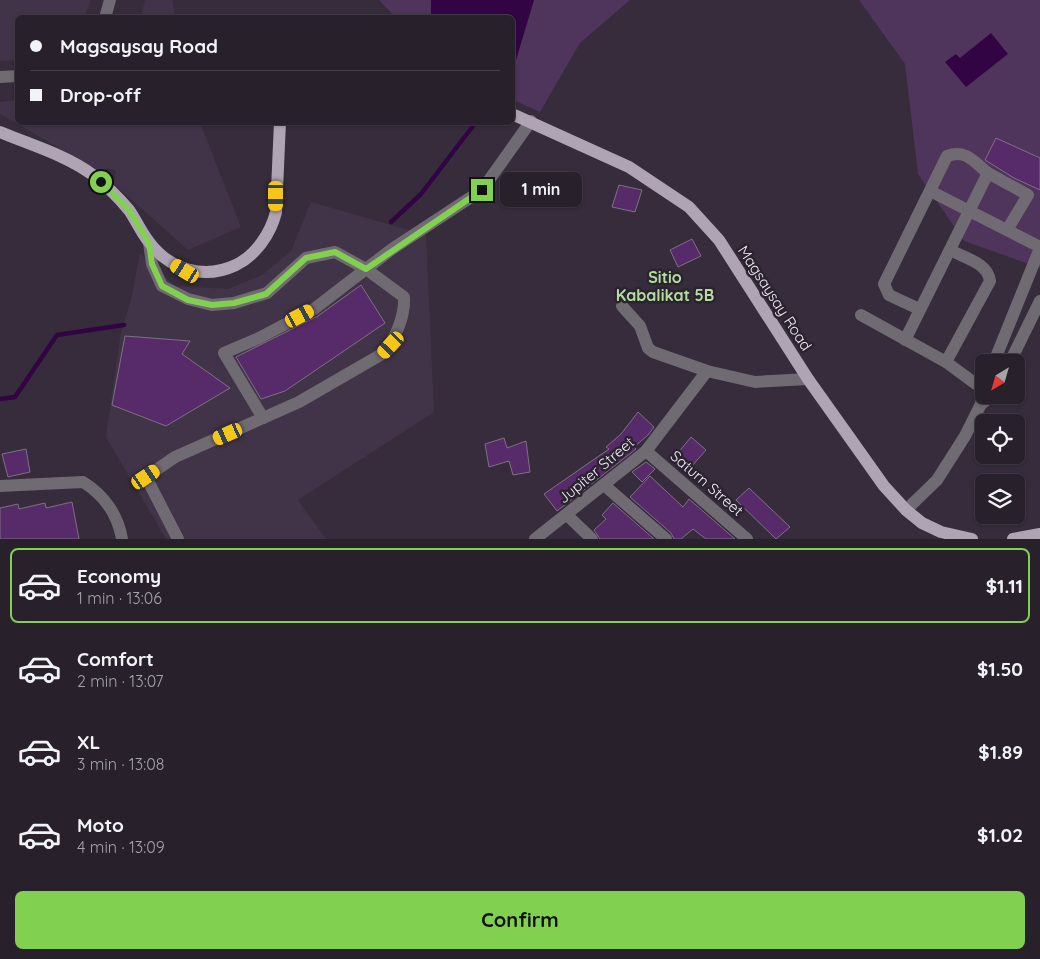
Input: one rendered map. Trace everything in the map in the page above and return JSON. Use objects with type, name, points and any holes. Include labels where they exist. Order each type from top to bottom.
[{"type":"main road","name":"Magsaysay Road","points":[[515,115],[629,167],[689,207],[719,240],[808,379],[884,486],[906,510],[922,523],[935,529],[972,539]]},
{"type":"main road","points":[[0,132],[65,159],[92,174],[111,190],[129,210],[149,243],[165,258],[185,271],[201,273],[219,271],[242,262],[263,241],[275,219],[280,125]]},
{"type":"main road","points":[[1013,539],[1040,534]]},
{"type":"street","points":[[106,15],[110,0]]},
{"type":"street","points":[[0,77],[15,76]]},
{"type":"street","points":[[264,418],[224,354],[314,309],[366,269],[482,190],[531,121]]},
{"type":"street","points":[[919,309],[889,295],[884,284],[932,192],[948,156],[956,153],[966,154],[988,173],[1040,200]]},
{"type":"street","points":[[905,340],[988,173]]},
{"type":"street","points":[[932,192],[971,210],[1040,248],[997,354]]},
{"type":"street","points":[[1007,230],[1028,195]]},
{"type":"street","points":[[149,243],[152,264],[162,286],[188,300],[212,305],[234,303],[266,294],[306,258],[335,252],[366,269],[404,297],[404,307],[391,345],[382,354],[316,393],[175,458],[146,477],[178,539]]},
{"type":"street","points":[[946,362],[990,281],[989,273],[983,267],[950,250]]},
{"type":"street","points":[[1014,354],[1040,301]]},
{"type":"street","points":[[622,306],[640,326],[650,351],[707,371],[755,382],[808,379]]},
{"type":"street","points":[[861,314],[946,362],[975,382]]},
{"type":"street","name":"Jupiter Street","points":[[535,539],[646,451],[707,371]]},
{"type":"street","points":[[906,510],[937,480],[965,436],[981,404]]},
{"type":"street","name":"Saturn Street","points":[[646,451],[747,539]]},
{"type":"street","points":[[0,486],[83,482],[94,489],[114,514],[122,539]]},
{"type":"street","points":[[604,485],[666,539]]},
{"type":"street","points":[[567,515],[592,539]]},
{"type":"shaded area","points":[[0,0],[91,0],[85,15],[15,15],[15,60],[0,61]]},
{"type":"shaded area","points":[[145,0],[172,0],[175,15],[141,15]]},
{"type":"shaded area","points":[[379,0],[630,0],[580,43],[540,112],[515,101],[515,15],[393,15]]},
{"type":"shaded area","points":[[431,0],[534,0],[515,63],[515,15],[431,14]]},
{"type":"shaded area","points":[[859,0],[1040,0],[1040,268],[964,241],[918,174],[905,64]]},
{"type":"shaded area","points":[[991,33],[1008,54],[966,87],[945,62],[956,54],[960,58]]},
{"type":"shaded area","points":[[15,100],[15,123],[0,114],[0,102]]},
{"type":"shaded area","points":[[19,125],[201,125],[241,227],[188,250],[114,184],[116,171],[107,168],[103,173]]},
{"type":"shaded area","points":[[311,202],[426,235],[434,412],[298,500],[326,539],[166,539],[106,437],[121,332],[131,300],[140,253],[175,286],[228,289],[262,275],[291,251]]},
{"type":"building","points":[[996,138],[1040,158],[1040,190],[1014,178],[985,160]]},
{"type":"building","points":[[619,185],[642,190],[635,212],[612,207]]},
{"type":"building","points":[[692,239],[701,256],[678,267],[670,250]]},
{"type":"building","points":[[361,285],[385,323],[285,391],[261,399],[236,357],[318,316]]},
{"type":"building","points":[[125,336],[190,341],[182,354],[230,388],[166,426],[112,405]]},
{"type":"building","points":[[638,412],[654,427],[648,435],[634,447],[636,449],[557,511],[544,494],[609,449],[606,447],[621,434]]},
{"type":"building","points":[[691,437],[706,450],[691,467],[677,454]]},
{"type":"building","points":[[504,438],[507,448],[526,441],[530,472],[513,475],[509,461],[489,467],[485,444]]},
{"type":"building","points":[[26,449],[30,472],[8,477],[2,454]]},
{"type":"building","points":[[646,462],[655,469],[642,482],[632,472]]},
{"type":"building","points":[[650,476],[683,507],[689,499],[735,539],[706,539],[693,529],[681,539],[674,539],[671,533],[630,497]]},
{"type":"building","points":[[749,488],[790,527],[776,539],[736,500]]},
{"type":"building","points":[[72,502],[79,539],[0,539],[0,508],[18,504],[19,509],[45,503],[46,508]]},
{"type":"building","points":[[613,503],[654,539],[600,539],[594,530],[606,519],[602,515]]},
{"type":"waterway","points":[[391,222],[421,194],[474,125]]},
{"type":"waterway","points":[[0,399],[15,397],[57,335],[124,325]]},
{"type":"district","name":"Sitio Kabalikat 5B","points":[[665,286]]},
{"type":"route","points":[[101,182],[129,210],[149,243],[152,264],[162,286],[188,300],[212,305],[234,303],[266,294],[306,258],[335,252],[366,269],[392,249],[482,190]]}]
